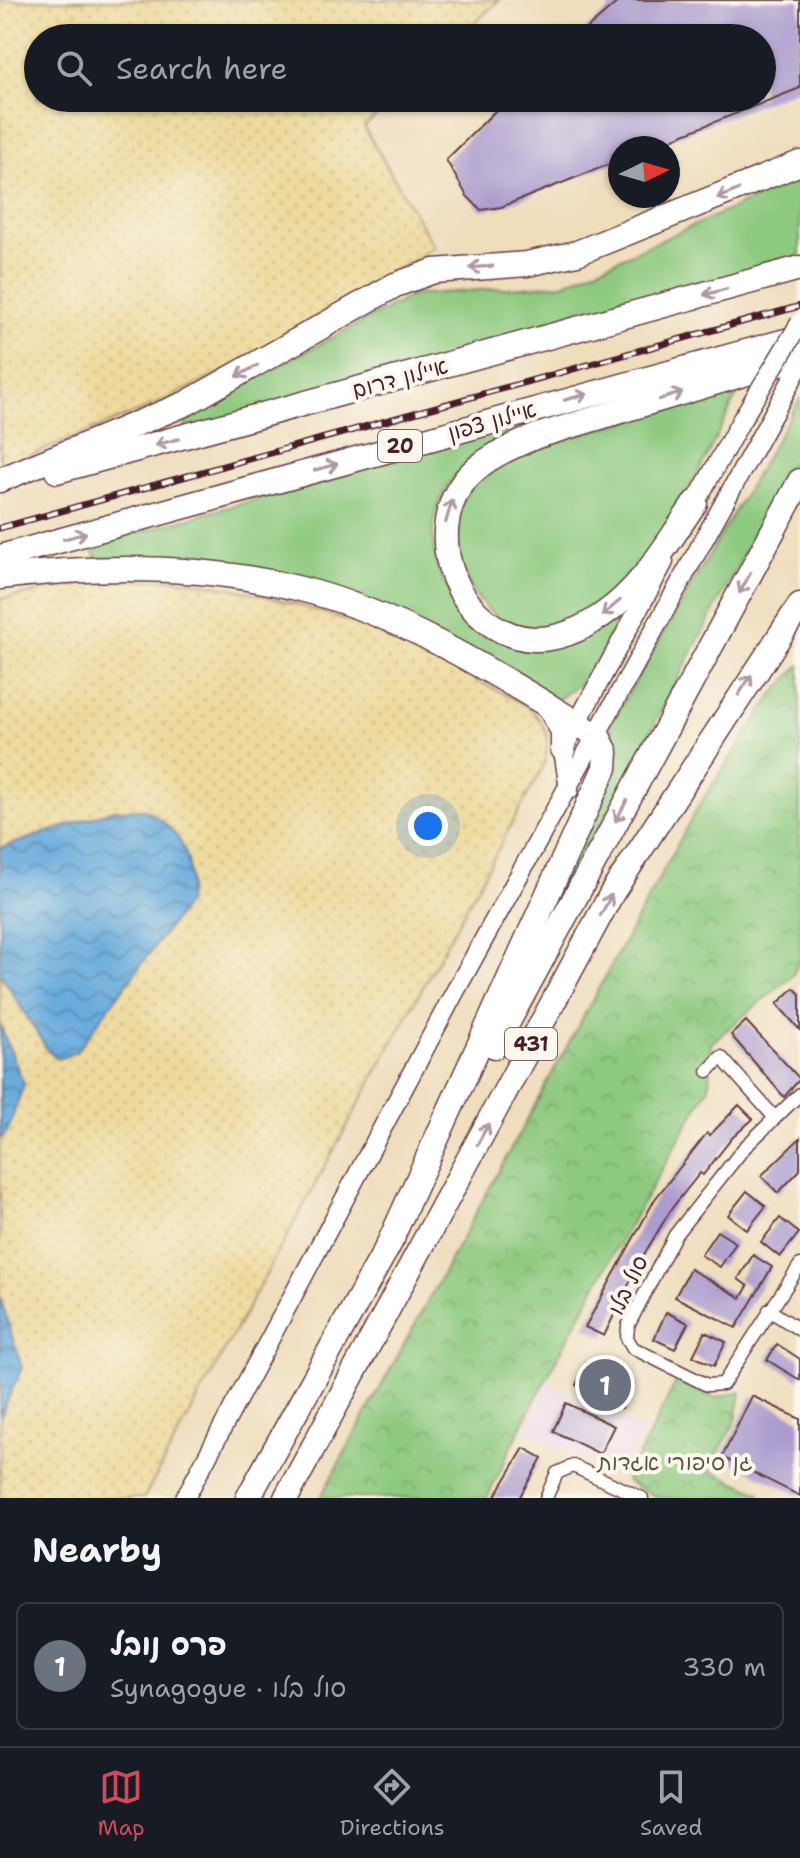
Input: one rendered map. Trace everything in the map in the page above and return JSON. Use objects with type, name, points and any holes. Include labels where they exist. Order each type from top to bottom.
[{"type":"highway","points":[[0,483],[187,403],[395,285],[434,271],[527,264],[577,253],[800,163]]},
{"type":"highway","name":"איילון דרום","points":[[0,483],[800,268]]},
{"type":"highway","name":"איילון צפון","points":[[0,557],[800,337]]},
{"type":"highway","points":[[695,503],[647,571],[616,605],[582,628],[560,636],[525,637],[505,631],[482,616],[464,596],[446,555],[445,529],[450,503],[473,472],[496,454],[537,436],[800,357]]},
{"type":"highway","name":"431","points":[[248,1498],[386,1250],[800,481]]},
{"type":"highway","points":[[0,577],[63,570],[189,569],[298,588],[424,637],[587,730],[606,752],[605,768],[386,1250]]},
{"type":"highway","name":"431","points":[[286,1498],[612,893],[800,605]]},
{"type":"highway","points":[[549,706],[563,731],[563,749]]},
{"type":"highway","points":[[298,1498],[456,1183]]},
{"type":"street","points":[[185,1498],[457,988],[569,790],[587,730],[695,503],[800,323]]},
{"type":"street","points":[[569,790],[563,749],[587,730],[800,365]]},
{"type":"street","points":[[708,1071],[721,1057],[775,1118]]},
{"type":"street","name":"סול בלו","points":[[800,1094],[744,1148],[675,1235],[628,1326],[627,1338],[633,1348],[715,1386],[728,1378],[800,1265]]},
{"type":"street","points":[[769,1310],[800,1330]]},
{"type":"street","points":[[546,1498],[557,1473],[573,1466],[642,1498]]},
{"type":"shaded area","points":[[547,1383],[642,1429],[619,1476],[525,1430]]},
{"type":"green space","points":[[800,178],[800,259],[187,430],[183,416],[413,295],[563,284]]},
{"type":"green space","points":[[741,387],[671,522],[637,570],[603,602],[577,619],[547,629],[520,628],[497,617],[478,599],[465,576],[458,550],[457,523],[464,498],[479,477],[491,467],[534,447]]},
{"type":"green space","points":[[800,399],[800,447],[525,969],[616,746],[610,725]]},
{"type":"green space","points":[[507,428],[505,436],[475,456],[453,478],[439,503],[433,529],[435,556],[445,583],[462,609],[487,634],[612,620],[622,627],[597,669],[556,701],[309,580],[230,565],[97,558],[91,546]]},
{"type":"green space","points":[[800,665],[800,959],[793,975],[711,1043],[709,1087],[611,1258],[528,1413],[487,1498],[320,1498],[698,807],[772,696]]},
{"type":"green space","name":"גן סיפורי אגדות","points":[[676,1382],[714,1398],[741,1392],[736,1420],[709,1470],[760,1493],[757,1498],[659,1498],[626,1481]]},
{"type":"sand","points":[[0,0],[499,0],[474,24],[24,24],[24,112],[380,112],[364,127],[434,247],[231,368],[145,409],[0,468]]},
{"type":"sand","points":[[177,579],[296,604],[409,646],[518,701],[534,713],[546,733],[546,756],[544,765],[144,1498],[0,1498],[0,599],[93,582]]},
{"type":"water","points":[[145,809],[169,827],[184,849],[190,874],[186,904],[76,1052],[58,1059],[48,1051],[0,973],[0,848],[114,810]]},
{"type":"water","points":[[0,1025],[24,1084],[7,1132],[0,1139]]},
{"type":"water","points":[[0,1297],[22,1368],[0,1417]]},
{"type":"building","points":[[620,0],[800,0],[800,88],[776,98],[776,24],[592,24]]},
{"type":"building","points":[[494,112],[740,112],[679,136],[608,136],[608,165],[501,207],[481,210],[467,196],[446,160]]},
{"type":"building","points":[[794,988],[800,994],[800,1030],[777,1004]]},
{"type":"building","points":[[746,1021],[800,1079],[784,1097],[731,1035]]},
{"type":"building","points":[[739,1105],[753,1119],[732,1138],[703,1175],[700,1173],[672,1208],[640,1261],[604,1336],[585,1327],[655,1199],[707,1133],[710,1135]]},
{"type":"building","points":[[800,1138],[800,1170],[778,1193],[761,1176]]},
{"type":"building","points":[[747,1191],[766,1206],[747,1230],[728,1215]]},
{"type":"building","points":[[780,1218],[799,1233],[780,1257],[761,1242]]},
{"type":"building","points":[[717,1231],[736,1243],[720,1267],[701,1255]]},
{"type":"building","points":[[753,1255],[772,1267],[736,1328],[675,1297],[690,1269],[741,1298],[748,1286],[738,1279]]},
{"type":"building","points":[[666,1312],[688,1323],[675,1349],[654,1339]]},
{"type":"building","points":[[705,1332],[726,1342],[714,1366],[693,1356]]},
{"type":"building","points":[[777,1344],[800,1359],[800,1380],[767,1360]]},
{"type":"building","points":[[587,1362],[634,1384],[622,1408],[576,1385]]},
{"type":"building","points":[[752,1396],[800,1419],[800,1496],[722,1457]]},
{"type":"building","points":[[566,1403],[614,1426],[600,1454],[553,1431]]},
{"type":"building","points":[[524,1448],[542,1458],[519,1498],[494,1498]]},
{"type":"railway","points":[[0,528],[800,306]]},
{"type":"place","name":"פרס נובל","points":[[605,1385]]}]
